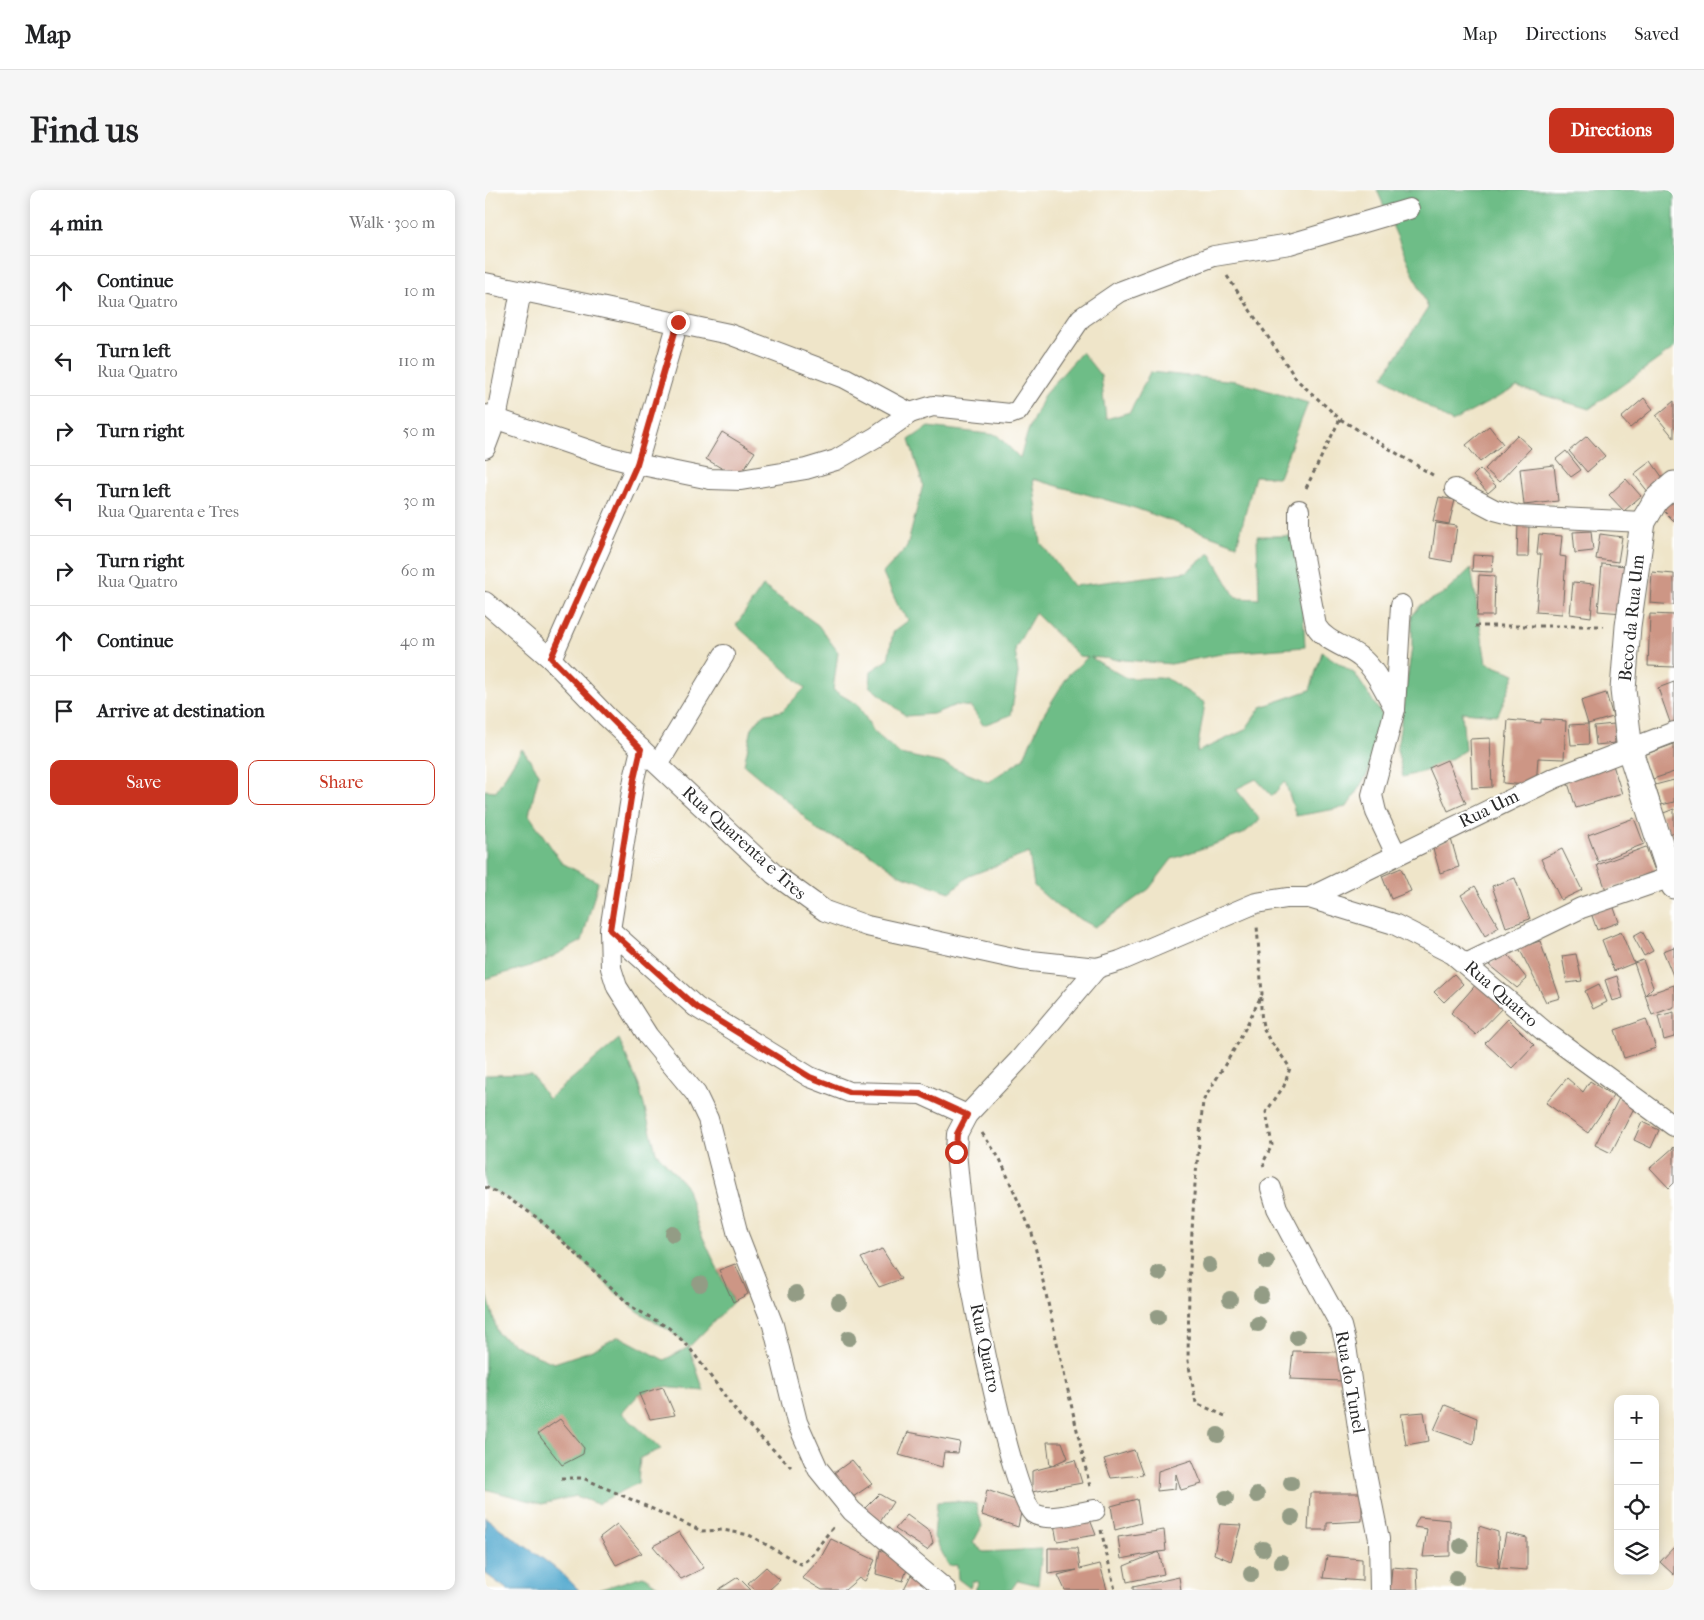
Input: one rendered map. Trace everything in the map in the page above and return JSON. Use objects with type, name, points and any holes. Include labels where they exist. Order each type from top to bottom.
[{"type":"street","points":[[491,417],[606,456],[637,464],[710,479],[741,480],[771,475],[836,460],[870,441],[910,414],[933,406],[1004,413],[1018,410],[1064,340],[1090,310],[1131,286],[1214,256],[1290,244],[1409,209]]},
{"type":"street","points":[[485,283],[729,334],[802,360],[845,378],[910,414]]},
{"type":"street","points":[[485,448],[521,291]]},
{"type":"street","points":[[551,658],[637,464],[678,322]]},
{"type":"street","name":"Beco da Rua Um","points":[[1673,880],[1630,751],[1623,690],[1627,626],[1643,522],[1656,500],[1674,484]]},
{"type":"street","points":[[1455,489],[1495,510],[1518,516],[1643,522]]},
{"type":"street","points":[[1299,510],[1299,536],[1316,626],[1320,633],[1362,658],[1375,674],[1395,709]]},
{"type":"street","name":"Rua Quarenta e Tres","points":[[485,602],[551,658],[641,749],[774,874],[825,911],[867,926],[1022,960],[1097,968]]},
{"type":"street","points":[[1396,854],[1376,812],[1372,795],[1395,709],[1401,605]]},
{"type":"street","points":[[658,764],[724,655]]},
{"type":"street","name":"Rua Um","points":[[1309,898],[1555,778],[1630,751],[1674,732]]},
{"type":"street","points":[[641,749],[634,779],[610,930],[611,968],[617,987],[648,1036],[696,1094],[708,1119],[739,1235],[773,1325],[797,1422],[818,1469],[852,1511],[946,1590]]},
{"type":"street","points":[[1466,964],[1581,908],[1673,880]]},
{"type":"street","points":[[1097,968],[1119,961],[1256,903],[1287,898],[1309,898]]},
{"type":"street","name":"Rua Quatro","points":[[1309,898],[1394,924],[1429,940],[1466,964],[1544,1032],[1674,1126]]},
{"type":"street","points":[[610,930],[696,1007],[810,1077],[849,1092],[921,1094],[967,1115]]},
{"type":"street","name":"Rua Quatro","points":[[1095,1510],[1047,1517],[1039,1516],[1030,1511],[1007,1450],[969,1271],[956,1152],[957,1134],[967,1115],[1019,1060],[1097,968]]},
{"type":"street","name":"Rua do Tunel","points":[[1271,1188],[1277,1208],[1341,1326],[1347,1346],[1362,1454],[1379,1539],[1380,1590]]},
{"type":"path","points":[[1214,256],[1297,380],[1340,419],[1384,443],[1455,489]]},
{"type":"path","points":[[1299,510],[1302,496],[1340,419]]},
{"type":"path","points":[[1475,626],[1627,626]]},
{"type":"path","points":[[1256,903],[1262,994],[1261,1020],[1266,1038],[1281,1052],[1290,1068],[1284,1086],[1266,1112],[1272,1146],[1263,1163],[1271,1188]]},
{"type":"path","points":[[1225,1416],[1196,1403],[1188,1361],[1194,1195],[1203,1102],[1238,1043],[1262,994]]},
{"type":"path","points":[[967,1115],[999,1159],[1032,1233],[1115,1590]]},
{"type":"path","points":[[485,1188],[505,1196],[539,1219],[631,1307],[669,1328],[689,1347],[742,1419],[790,1466],[798,1471]]},
{"type":"path","points":[[561,1478],[583,1478],[702,1531],[723,1530],[749,1535],[801,1564],[808,1560],[826,1535],[852,1511]]},
{"type":"green space","points":[[1377,190],[1674,190],[1674,348],[1589,409],[1517,387],[1452,422],[1383,377],[1428,308]]},
{"type":"green space","points":[[1082,352],[1101,376],[1106,419],[1130,412],[1150,372],[1236,381],[1308,403],[1279,477],[1255,476],[1237,545],[1135,508],[1033,479],[1041,543],[1073,586],[1186,572],[1210,553],[1236,598],[1259,599],[1257,536],[1299,536],[1305,647],[1226,653],[1171,664],[1090,657],[1126,678],[1166,678],[1205,703],[1197,752],[1245,730],[1261,707],[1310,690],[1322,652],[1355,674],[1382,715],[1368,773],[1347,807],[1296,816],[1285,781],[1272,796],[1256,779],[1236,789],[1260,820],[1243,834],[1172,859],[1149,889],[1095,927],[1058,907],[1034,886],[1029,853],[969,876],[950,892],[900,875],[862,848],[818,831],[791,804],[744,765],[752,728],[762,715],[782,711],[805,688],[736,625],[763,586],[818,625],[838,652],[833,690],[858,705],[874,732],[900,754],[942,763],[988,782],[1023,759],[1042,717],[1069,674],[1088,657],[1079,656],[1035,613],[1015,649],[1018,673],[1011,715],[983,725],[971,707],[956,705],[933,714],[906,716],[870,686],[871,671],[888,660],[893,632],[909,620],[898,606],[883,573],[907,547],[923,485],[909,440],[928,427],[997,435],[1020,458],[1028,431],[1044,395]]},
{"type":"green space","points":[[1471,568],[1486,663],[1515,674],[1498,715],[1462,712],[1465,750],[1436,768],[1403,777],[1397,749],[1412,647],[1412,616],[1421,605],[1446,592]]},
{"type":"green space","points":[[522,749],[539,773],[529,815],[562,863],[598,882],[582,941],[541,963],[485,979],[485,790],[496,791]]},
{"type":"green space","points":[[619,1039],[639,1086],[656,1152],[686,1186],[699,1229],[733,1302],[689,1347],[674,1334],[630,1305],[544,1225],[506,1198],[485,1187],[485,1075],[531,1074],[548,1099]]},
{"type":"green space","points":[[485,1287],[498,1334],[525,1351],[554,1363],[593,1350],[619,1336],[664,1360],[689,1347],[704,1391],[663,1387],[639,1394],[622,1413],[661,1449],[640,1458],[638,1483],[597,1504],[576,1496],[542,1504],[485,1489]]},
{"type":"green space","points":[[956,1501],[976,1504],[982,1526],[973,1543],[984,1552],[1042,1549],[1038,1585],[1018,1580],[1011,1590],[975,1590],[979,1582],[972,1581],[970,1588],[958,1579],[957,1565],[949,1566],[934,1537],[937,1502]]},
{"type":"green space","points":[[643,1576],[664,1590],[598,1590]]},
{"type":"water","points":[[485,1517],[546,1561],[579,1590],[508,1590],[486,1574]]},
{"type":"building","points":[[1644,398],[1653,409],[1630,428],[1621,418]]},
{"type":"building","points":[[1674,401],[1674,438],[1656,416]]},
{"type":"building","points":[[1489,426],[1503,444],[1480,462],[1466,445]]},
{"type":"building","points":[[722,432],[755,452],[738,478],[706,459]]},
{"type":"building","points":[[1517,435],[1531,448],[1499,482],[1485,469]]},
{"type":"building","points":[[1587,436],[1605,456],[1587,472],[1569,451]]},
{"type":"building","points":[[1566,451],[1581,470],[1571,477],[1556,459]]},
{"type":"building","points":[[1651,461],[1665,481],[1649,493],[1634,474]]},
{"type":"building","points":[[1554,465],[1558,501],[1524,505],[1520,469]]},
{"type":"building","points":[[1480,469],[1496,486],[1488,493],[1473,476]]},
{"type":"building","points":[[1626,479],[1641,496],[1624,511],[1609,495]]},
{"type":"building","points":[[1674,493],[1674,521],[1660,507]]},
{"type":"building","points":[[1439,497],[1455,500],[1449,524],[1433,521]]},
{"type":"building","points":[[1436,523],[1457,526],[1452,562],[1431,558]]},
{"type":"building","points":[[1518,524],[1529,524],[1528,557],[1517,557]]},
{"type":"building","points":[[1591,531],[1593,551],[1575,553],[1573,532]]},
{"type":"building","points":[[1539,534],[1562,536],[1560,556],[1566,557],[1562,614],[1536,612],[1541,554],[1537,554]]},
{"type":"building","points":[[1600,534],[1622,537],[1618,562],[1596,559]]},
{"type":"building","points":[[1473,555],[1493,556],[1492,572],[1472,571]]},
{"type":"building","points":[[1602,564],[1627,566],[1623,613],[1598,611]]},
{"type":"building","points":[[1652,572],[1674,574],[1674,605],[1650,603]]},
{"type":"building","points":[[1479,575],[1495,576],[1494,616],[1477,616]]},
{"type":"building","points":[[1573,582],[1594,584],[1591,617],[1570,614]]},
{"type":"building","points":[[1650,614],[1674,615],[1674,667],[1648,666]]},
{"type":"building","points":[[1674,682],[1674,724],[1671,725],[1658,688]]},
{"type":"building","points":[[1606,693],[1613,717],[1588,724],[1581,701]]},
{"type":"building","points":[[1541,719],[1566,721],[1564,759],[1538,758],[1536,786],[1503,783],[1508,720],[1541,723]]},
{"type":"building","points":[[1588,724],[1589,744],[1571,745],[1569,725]]},
{"type":"building","points":[[1614,724],[1615,743],[1596,745],[1594,726]]},
{"type":"building","points":[[1490,738],[1492,787],[1472,788],[1470,739]]},
{"type":"building","points":[[1674,744],[1674,772],[1653,779],[1644,755]]},
{"type":"building","points":[[1447,760],[1466,803],[1448,811],[1429,768]]},
{"type":"building","points":[[1613,765],[1622,794],[1576,808],[1567,780]]},
{"type":"building","points":[[1674,780],[1674,802],[1661,805],[1655,785]]},
{"type":"building","points":[[1674,809],[1674,832],[1670,834],[1661,814]]},
{"type":"building","points":[[1634,818],[1644,844],[1598,862],[1588,835]]},
{"type":"building","points":[[1451,839],[1459,867],[1440,873],[1432,845]]},
{"type":"building","points":[[1646,847],[1655,871],[1606,890],[1597,865]]},
{"type":"building","points":[[1562,849],[1582,890],[1561,900],[1541,859]]},
{"type":"building","points":[[1401,868],[1411,891],[1391,899],[1382,876]]},
{"type":"building","points":[[1515,878],[1530,919],[1506,927],[1492,886]]},
{"type":"building","points":[[1475,886],[1499,927],[1485,936],[1461,895]]},
{"type":"building","points":[[1613,905],[1619,922],[1597,930],[1591,913]]},
{"type":"building","points":[[1642,931],[1653,951],[1644,956],[1633,936]]},
{"type":"building","points":[[1621,932],[1634,963],[1614,971],[1602,940]]},
{"type":"building","points":[[1540,941],[1560,998],[1546,1002],[1519,948]]},
{"type":"building","points":[[1674,947],[1674,978],[1663,951]]},
{"type":"building","points":[[1506,952],[1527,979],[1517,988],[1489,965]]},
{"type":"building","points":[[1576,954],[1582,981],[1567,983],[1562,956]]},
{"type":"building","points":[[1643,960],[1653,987],[1645,995],[1634,963]]},
{"type":"building","points":[[1454,974],[1463,984],[1444,1002],[1434,992]]},
{"type":"building","points":[[1617,976],[1623,998],[1612,1001],[1605,980]]},
{"type":"building","points":[[1479,981],[1505,1005],[1476,1035],[1451,1013]]},
{"type":"building","points":[[1599,984],[1607,1002],[1593,1009],[1585,991]]},
{"type":"building","points":[[1674,985],[1674,1007],[1652,1015],[1645,995]]},
{"type":"building","points":[[1674,1012],[1674,1037],[1664,1040],[1658,1016]]},
{"type":"building","points":[[1508,1019],[1534,1045],[1512,1068],[1485,1043]]},
{"type":"building","points":[[1646,1019],[1656,1048],[1624,1058],[1615,1030]]},
{"type":"building","points":[[1567,1078],[1583,1092],[1590,1081],[1613,1096],[1588,1133],[1546,1103]]},
{"type":"building","points":[[1619,1098],[1635,1106],[1611,1153],[1595,1145]]},
{"type":"building","points":[[1642,1122],[1659,1130],[1651,1148],[1634,1140]]},
{"type":"building","points":[[1674,1147],[1674,1183],[1669,1188],[1650,1168]]},
{"type":"building","points":[[882,1249],[901,1279],[879,1287],[861,1258]]},
{"type":"building","points":[[735,1264],[748,1294],[733,1302],[719,1270]]},
{"type":"building","points":[[1293,1351],[1337,1352],[1342,1381],[1290,1379]]},
{"type":"building","points":[[663,1387],[675,1415],[650,1419],[639,1394]]},
{"type":"building","points":[[1445,1405],[1477,1418],[1474,1444],[1434,1430]]},
{"type":"building","points":[[1424,1412],[1429,1441],[1406,1445],[1401,1414]]},
{"type":"building","points":[[560,1419],[584,1448],[583,1454],[562,1465],[538,1434]]},
{"type":"building","points":[[908,1432],[960,1442],[958,1453],[944,1452],[942,1467],[899,1455]]},
{"type":"building","points":[[1047,1442],[1062,1442],[1068,1458],[1050,1466]]},
{"type":"building","points":[[1134,1450],[1143,1475],[1111,1478],[1104,1459]]},
{"type":"building","points":[[852,1460],[872,1484],[853,1497],[834,1473]]},
{"type":"building","points":[[1075,1460],[1082,1483],[1032,1492],[1032,1471]]},
{"type":"building","points":[[1192,1460],[1202,1484],[1181,1490],[1176,1474],[1175,1489],[1157,1491],[1158,1471]]},
{"type":"building","points":[[987,1490],[1023,1503],[1018,1527],[982,1515]]},
{"type":"building","points":[[1310,1493],[1362,1493],[1362,1521],[1327,1523],[1327,1530],[1308,1530]]},
{"type":"building","points":[[879,1494],[893,1502],[880,1522],[863,1510]]},
{"type":"building","points":[[1137,1499],[1141,1523],[1115,1530],[1111,1506]]},
{"type":"building","points":[[907,1515],[930,1532],[933,1543],[927,1550],[895,1529]]},
{"type":"building","points":[[1089,1517],[1096,1535],[1057,1541],[1054,1524]]},
{"type":"building","points":[[1419,1517],[1450,1520],[1450,1556],[1423,1557],[1427,1529],[1414,1527]]},
{"type":"building","points":[[617,1524],[642,1553],[616,1565],[600,1537]]},
{"type":"building","points":[[1220,1524],[1241,1525],[1231,1561],[1214,1554]]},
{"type":"building","points":[[1479,1526],[1498,1532],[1499,1568],[1477,1564]]},
{"type":"building","points":[[1164,1530],[1166,1551],[1121,1559],[1118,1537]]},
{"type":"building","points":[[679,1532],[704,1568],[681,1579],[653,1546]]},
{"type":"building","points":[[1506,1533],[1527,1538],[1527,1570],[1499,1568]]},
{"type":"building","points":[[831,1539],[875,1560],[865,1581],[859,1578],[845,1590],[822,1590],[802,1578],[820,1559]]},
{"type":"building","points":[[1674,1547],[1674,1575],[1660,1562]]},
{"type":"building","points":[[1048,1548],[1077,1548],[1080,1569],[1100,1564],[1107,1590],[1065,1590],[1058,1575],[1077,1570],[1048,1574]]},
{"type":"building","points":[[880,1550],[908,1566],[903,1581],[876,1574]]},
{"type":"building","points":[[1159,1552],[1164,1574],[1127,1582],[1124,1566]]},
{"type":"building","points":[[1327,1556],[1362,1559],[1362,1581],[1323,1578]]},
{"type":"building","points":[[766,1567],[780,1580],[769,1590],[756,1590],[748,1583]]},
{"type":"building","points":[[1392,1567],[1417,1569],[1418,1590],[1390,1590]]},
{"type":"building","points":[[911,1575],[929,1586],[925,1590],[904,1589]]},
{"type":"building","points":[[738,1577],[751,1590],[718,1590]]},
{"type":"building","points":[[1179,1577],[1181,1590],[1133,1590],[1133,1587]]},
{"type":"route","points":[[678,322],[637,464],[551,658],[607,717],[641,749],[634,779],[610,930],[696,1007],[810,1077],[849,1092],[905,1092],[921,1094],[967,1115],[957,1134],[956,1152]]}]
